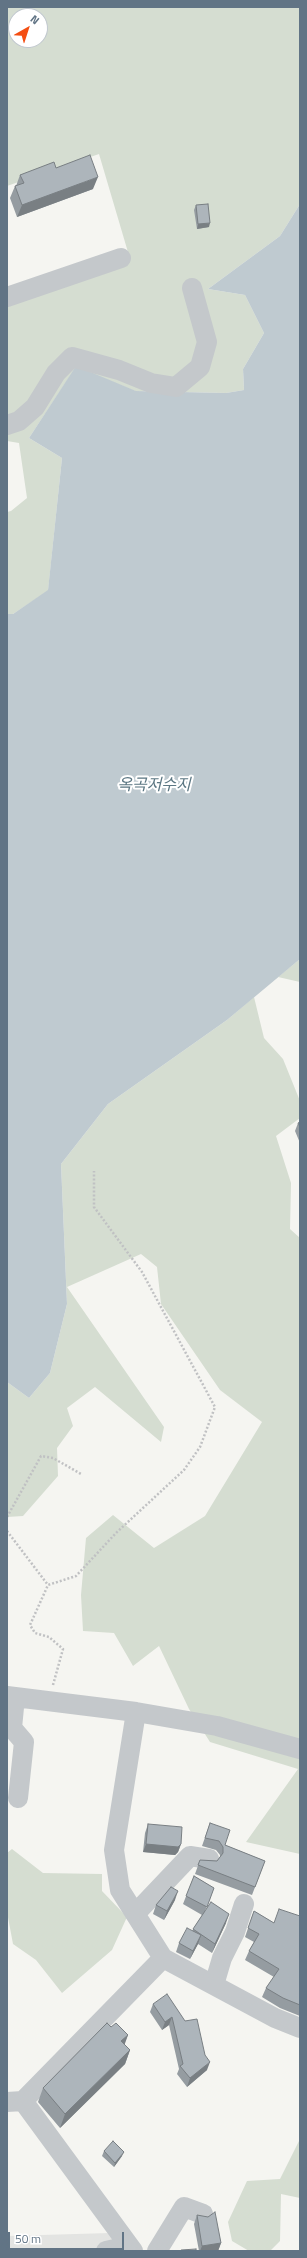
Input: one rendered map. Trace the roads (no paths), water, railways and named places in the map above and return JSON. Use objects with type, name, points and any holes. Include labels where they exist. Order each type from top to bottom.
[{"type":"street","points":[[7,297],[121,258]]},
{"type":"street","points":[[7,425],[19,421],[35,407],[56,373],[72,357],[119,370],[151,383],[176,387],[200,367],[207,342],[192,288]]},
{"type":"street","points":[[18,1798],[24,1742],[12,1728],[11,1696],[136,1712],[217,1726],[300,1748]]},
{"type":"street","points":[[136,1712],[114,1850],[120,1890],[163,1958],[275,2018],[300,2028]]},
{"type":"street","points":[[135,1914],[190,1856],[209,1859]]},
{"type":"street","points":[[214,1985],[222,1958],[235,1932],[244,1904]]},
{"type":"street","points":[[131,2249],[15,2102],[163,1958]]},
{"type":"street","points":[[157,2251],[184,2207],[203,2214]]},
{"type":"street","points":[[106,2251],[131,2249]]},
{"type":"water","name":"옥곡저수지","points":[[300,204],[300,959],[227,1020],[108,1104],[61,1164],[67,1304],[50,1373],[29,1398],[7,1382],[7,614],[13,614],[48,590],[62,458],[29,438],[76,366],[136,391],[226,393],[244,390],[243,369],[264,333],[245,295],[208,289],[280,236]]}]
